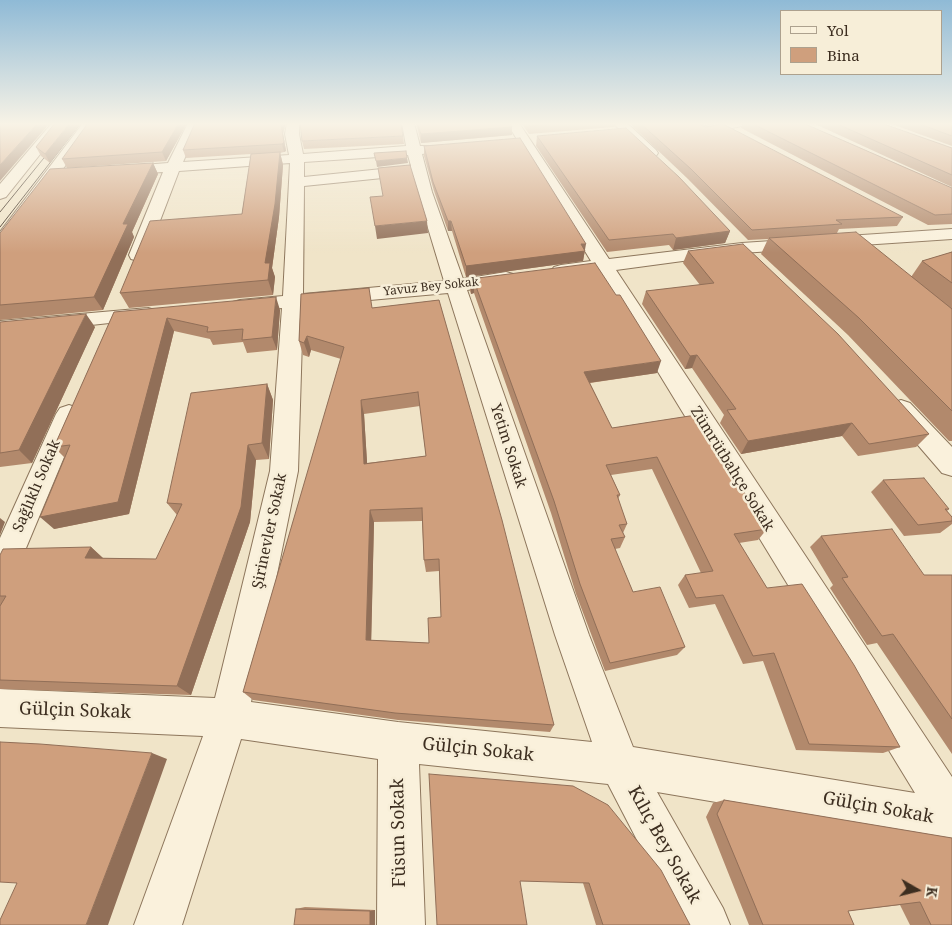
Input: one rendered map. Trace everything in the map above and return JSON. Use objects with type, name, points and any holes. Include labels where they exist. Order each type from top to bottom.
[{"type":"street","points":[[0,194],[24,166]]},
{"type":"street","points":[[0,244],[58,166]]},
{"type":"street","name":"Şirinevler Sokak","points":[[158,925],[229,718],[284,470],[293,301],[296,166]]},
{"type":"street","points":[[297,170],[343,166]]},
{"type":"street","points":[[107,172],[173,167],[297,170],[343,166]]},
{"type":"street","name":"Yetim Sokak","points":[[418,166],[424,192],[572,636],[620,765]]},
{"type":"street","name":"Zümrütbahçe Sokak","points":[[540,166],[952,815]]},
{"type":"street","points":[[108,327],[173,167]]},
{"type":"street","points":[[51,175],[70,174]]},
{"type":"street","points":[[906,223],[952,248]]},
{"type":"street","name":"Yavuz Bey Sokak","points":[[217,308],[456,286],[536,274],[604,267],[735,241],[851,241],[932,237],[952,234]]},
{"type":"street","points":[[735,241],[762,268]]},
{"type":"street","points":[[851,241],[873,259]]},
{"type":"street","points":[[0,328],[108,327],[169,312]]},
{"type":"street","points":[[886,392],[952,465]]},
{"type":"street","name":"Sağlıklı Sokak","points":[[0,574],[76,397]]},
{"type":"street","name":"Gülçin Sokak","points":[[0,708],[229,718],[398,742],[620,765],[952,821]]},
{"type":"street","name":"Füsun Sokak","points":[[398,742],[401,925]]},
{"type":"street","name":"Kılıç Bey Sokak","points":[[620,765],[706,925]]},
{"type":"building","points":[[151,166],[123,224],[128,224],[94,297],[0,305],[0,233],[50,169]]},
{"type":"building","points":[[249,166],[279,166],[275,204],[265,263],[270,263],[268,280],[120,293],[150,221],[242,214]]},
{"type":"building","points":[[410,166],[427,221],[375,226],[370,197],[383,196],[378,168]]},
{"type":"building","points":[[429,166],[538,166],[586,244],[581,244],[585,251],[466,266],[451,221],[448,221]]},
{"type":"building","points":[[558,166],[667,166],[730,231],[676,238],[673,234],[609,240]]},
{"type":"building","points":[[688,166],[805,166],[903,217],[836,220],[842,224],[752,230]]},
{"type":"building","points":[[837,166],[902,166],[952,188],[952,214],[935,215]]},
{"type":"building","points":[[932,166],[952,166],[952,175]]},
{"type":"building","points":[[856,232],[952,309],[952,411],[859,318],[769,238]]},
{"type":"building","points":[[743,244],[838,334],[929,434],[869,444],[852,423],[748,441],[727,410],[736,409],[697,355],[690,356],[646,291],[714,283],[688,251]]},
{"type":"building","points":[[952,252],[952,283],[922,261]]},
{"type":"building","points":[[595,263],[616,295],[620,295],[661,361],[584,372],[612,428],[696,415],[767,529],[734,534],[767,588],[802,584],[854,665],[900,747],[809,744],[774,653],[753,656],[723,595],[696,598],[685,575],[713,571],[657,457],[606,465],[620,495],[617,495],[627,524],[619,525],[625,537],[611,539],[633,592],[660,587],[685,647],[610,663],[580,584],[554,501],[474,281],[471,282],[470,279]]},
{"type":"building","points":[[369,288],[372,308],[439,300],[502,520],[554,725],[395,713],[243,692],[344,347],[307,336],[304,343],[299,341],[301,294]],"holes":[[[418,392],[426,456],[364,464],[361,400]],[[422,508],[424,560],[439,559],[441,617],[428,618],[429,643],[366,640],[370,510]]]},
{"type":"building","points":[[276,297],[272,337],[242,340],[243,329],[207,332],[208,327],[167,318],[118,502],[40,517],[70,445],[54,447],[114,312]]},
{"type":"building","points":[[86,314],[19,450],[0,453],[0,322]]},
{"type":"building","points":[[267,384],[262,443],[248,445],[241,507],[177,686],[0,680],[0,606],[6,596],[0,596],[0,555],[3,549],[91,547],[85,558],[156,559],[182,504],[167,503],[191,393]]},
{"type":"building","points":[[924,478],[949,509],[945,509],[952,517],[952,521],[918,525],[883,480]]},
{"type":"building","points":[[892,529],[924,575],[952,575],[952,719],[893,634],[882,636],[842,578],[848,577],[821,536]]},
{"type":"building","points":[[0,742],[152,753],[86,925],[0,925],[0,920],[17,883],[0,882]]},
{"type":"building","points":[[429,774],[573,786],[608,805],[661,870],[690,925],[603,925],[589,883],[520,881],[527,925],[437,925]]},
{"type":"building","points":[[724,800],[952,838],[952,925],[931,925],[920,902],[848,911],[854,925],[763,925],[717,814]]},
{"type":"building","points":[[296,909],[370,911],[370,925],[294,925]]},
{"type":"tram line","points":[[0,212],[37,166]]},
{"type":"tram line","points":[[0,227],[47,166]]}]
